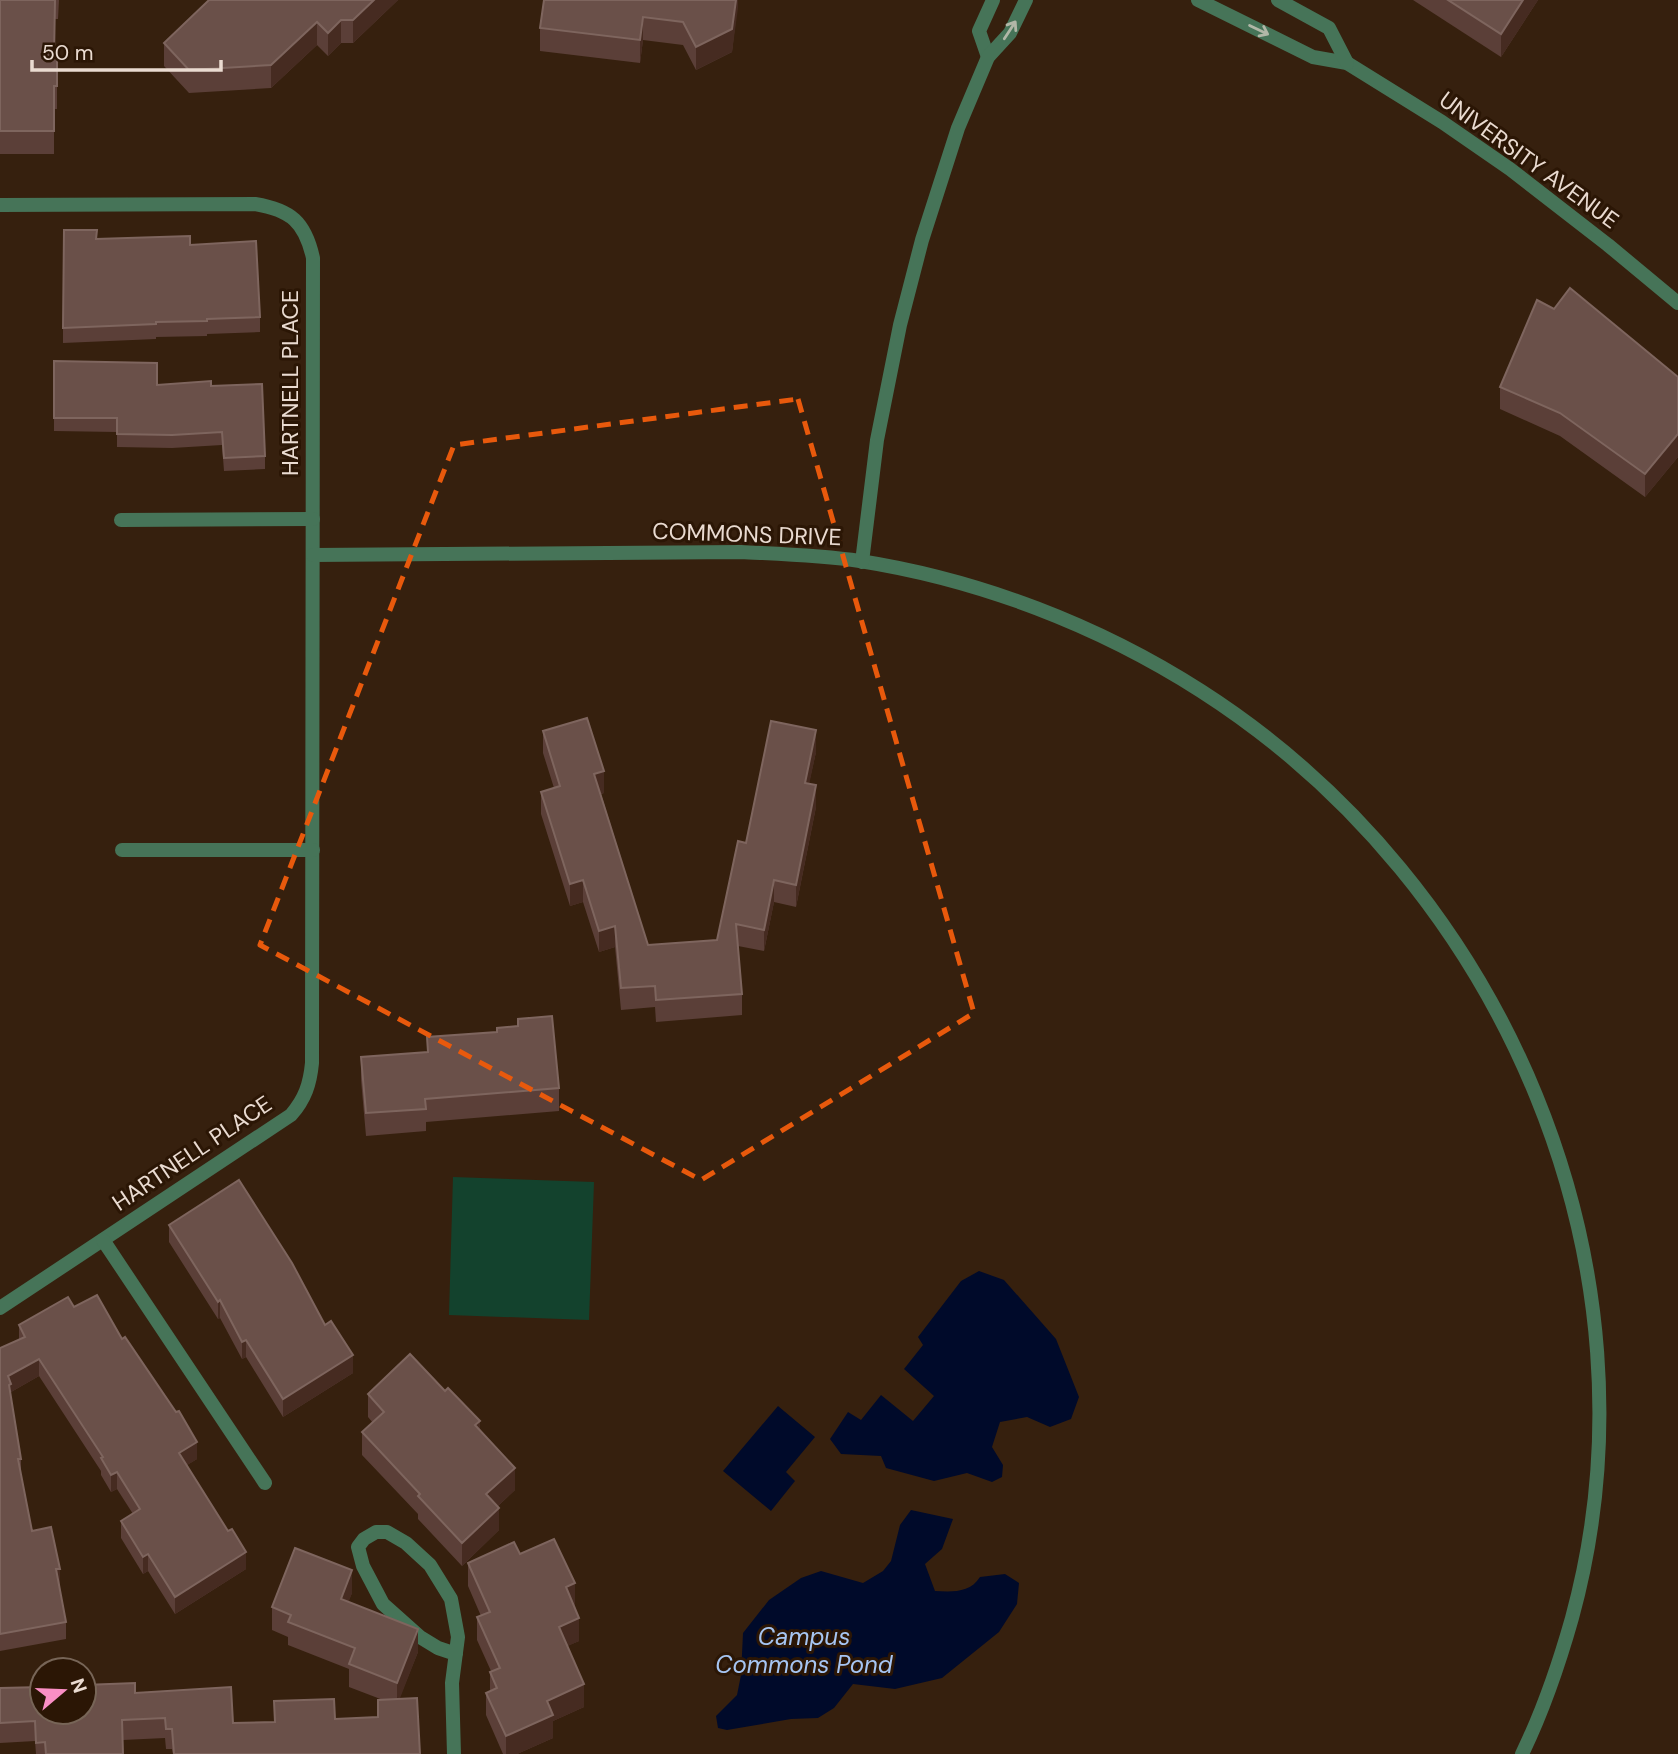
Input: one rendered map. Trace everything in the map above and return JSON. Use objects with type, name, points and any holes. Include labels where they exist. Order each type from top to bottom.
[{"type":"street","points":[[988,57],[979,31],[993,0]]},
{"type":"street","points":[[862,562],[877,440],[900,325],[922,240],[958,128],[988,57],[1010,33],[1026,0]]},
{"type":"street","name":"UNIVERSITY AVENUE","points":[[1198,0],[1313,57],[1347,63],[1442,122],[1608,245],[1678,303]]},
{"type":"street","points":[[1278,0],[1329,28],[1347,63]]},
{"type":"street","name":"HARTNELL PLACE","points":[[0,205],[255,204],[273,207],[285,212],[301,226],[309,241],[313,258],[313,1063],[310,1083],[302,1103],[291,1115],[0,1308]]},
{"type":"street","points":[[121,520],[313,519]]},
{"type":"street","name":"COMMONS DRIVE","points":[[313,555],[741,552],[802,554],[862,562],[952,581],[1010,598],[1067,620],[1149,660],[1252,726],[1299,764],[1365,827],[1405,873],[1442,922],[1505,1026],[1553,1138],[1571,1196],[1589,1277],[1600,1388],[1599,1444],[1592,1527],[1581,1581],[1559,1662],[1522,1754]]},
{"type":"street","points":[[122,850],[313,850]]},
{"type":"street","name":"HARTNELL PLACE","points":[[103,1240],[265,1483]]},
{"type":"street","points":[[454,1754],[452,1683],[456,1654],[458,1637],[451,1599],[430,1565],[406,1543],[387,1532],[376,1532],[365,1539],[358,1547],[363,1566],[383,1604],[420,1637],[438,1648],[456,1654]]},
{"type":"highlighted area","points":[[798,399],[974,1013],[701,1180],[260,945],[454,445]]},
{"type":"green space","points":[[453,1177],[594,1182],[589,1320],[449,1315]]},
{"type":"water","points":[[979,1271],[1004,1280],[1056,1339],[1079,1397],[1071,1419],[1050,1427],[1027,1417],[1000,1422],[992,1447],[1003,1465],[1002,1477],[992,1482],[967,1473],[934,1481],[886,1468],[881,1456],[841,1454],[830,1439],[848,1412],[861,1420],[881,1395],[913,1421],[934,1396],[904,1369],[923,1345],[918,1337],[961,1281]]},
{"type":"water","points":[[778,1406],[815,1437],[786,1472],[795,1481],[771,1511],[723,1471]]},
{"type":"water","name":"Campus Commons Pond","points":[[911,1510],[953,1519],[942,1549],[925,1564],[935,1591],[966,1589],[980,1577],[1005,1574],[1019,1583],[1017,1604],[999,1632],[942,1678],[895,1689],[853,1684],[834,1708],[818,1718],[791,1719],[727,1730],[718,1728],[716,1716],[737,1695],[743,1633],[769,1600],[801,1578],[821,1571],[863,1583],[883,1571],[891,1561],[900,1525]]},
{"type":"building","points":[[0,0],[55,0],[54,57],[57,57],[57,86],[54,86],[54,131],[0,131]]},
{"type":"building","points":[[209,0],[374,0],[353,20],[341,20],[328,33],[317,22],[271,65],[189,70],[164,43]]},
{"type":"building","points":[[544,0],[736,0],[732,29],[696,47],[683,22],[643,17],[640,40],[540,28]]},
{"type":"building","points":[[1448,0],[1523,0],[1501,34]]},
{"type":"building","points":[[64,230],[97,230],[96,239],[190,236],[190,245],[256,241],[260,317],[63,328]]},
{"type":"building","points":[[1570,288],[1678,377],[1678,434],[1645,474],[1560,413],[1500,387],[1537,300],[1554,309]]},
{"type":"building","points":[[54,361],[157,363],[157,385],[211,381],[211,386],[262,384],[265,456],[224,458],[222,432],[117,434],[117,418],[54,418]]},
{"type":"building","points":[[587,718],[604,771],[594,774],[648,945],[717,940],[738,841],[746,843],[771,721],[816,730],[805,783],[816,785],[796,885],[774,880],[764,930],[736,924],[742,994],[656,1000],[655,986],[621,988],[615,926],[599,931],[583,880],[570,884],[541,792],[560,786],[543,731]]},
{"type":"building","points":[[552,1016],[559,1088],[425,1099],[426,1109],[366,1113],[361,1057],[428,1052],[427,1037],[497,1032],[497,1028],[518,1026],[518,1019]]},
{"type":"building","points":[[239,1180],[292,1263],[325,1325],[331,1321],[353,1355],[283,1399],[246,1340],[242,1342],[220,1300],[218,1302],[169,1225]]},
{"type":"building","points":[[97,1295],[122,1339],[125,1337],[176,1412],[179,1411],[197,1442],[179,1453],[228,1531],[232,1529],[246,1552],[175,1597],[148,1554],[143,1557],[121,1521],[140,1509],[117,1472],[111,1475],[101,1458],[103,1457],[39,1359],[8,1376],[21,1459],[18,1459],[32,1531],[51,1527],[60,1569],[56,1569],[66,1622],[0,1634],[0,1348],[25,1337],[19,1325],[68,1297],[74,1307]]},
{"type":"building","points":[[410,1354],[445,1391],[448,1388],[480,1421],[475,1425],[515,1468],[486,1494],[499,1508],[462,1543],[362,1432],[384,1412],[368,1394]]},
{"type":"building","points":[[554,1539],[575,1583],[566,1587],[579,1618],[559,1627],[584,1684],[547,1701],[553,1715],[506,1736],[486,1693],[497,1688],[490,1672],[500,1668],[477,1617],[490,1612],[468,1563],[514,1542],[520,1554]]},
{"type":"building","points":[[295,1548],[352,1570],[341,1599],[418,1629],[397,1683],[349,1664],[355,1648],[288,1622],[291,1615],[272,1607]]},
{"type":"building","points":[[135,1683],[135,1693],[231,1687],[233,1723],[275,1722],[274,1701],[334,1699],[335,1719],[378,1717],[378,1700],[417,1698],[420,1754],[174,1754],[172,1729],[166,1729],[165,1718],[122,1720],[123,1754],[46,1754],[45,1742],[36,1743],[35,1726],[98,1726],[98,1684]]},
{"type":"building","points":[[28,1687],[28,1721],[0,1723],[0,1688]]}]
